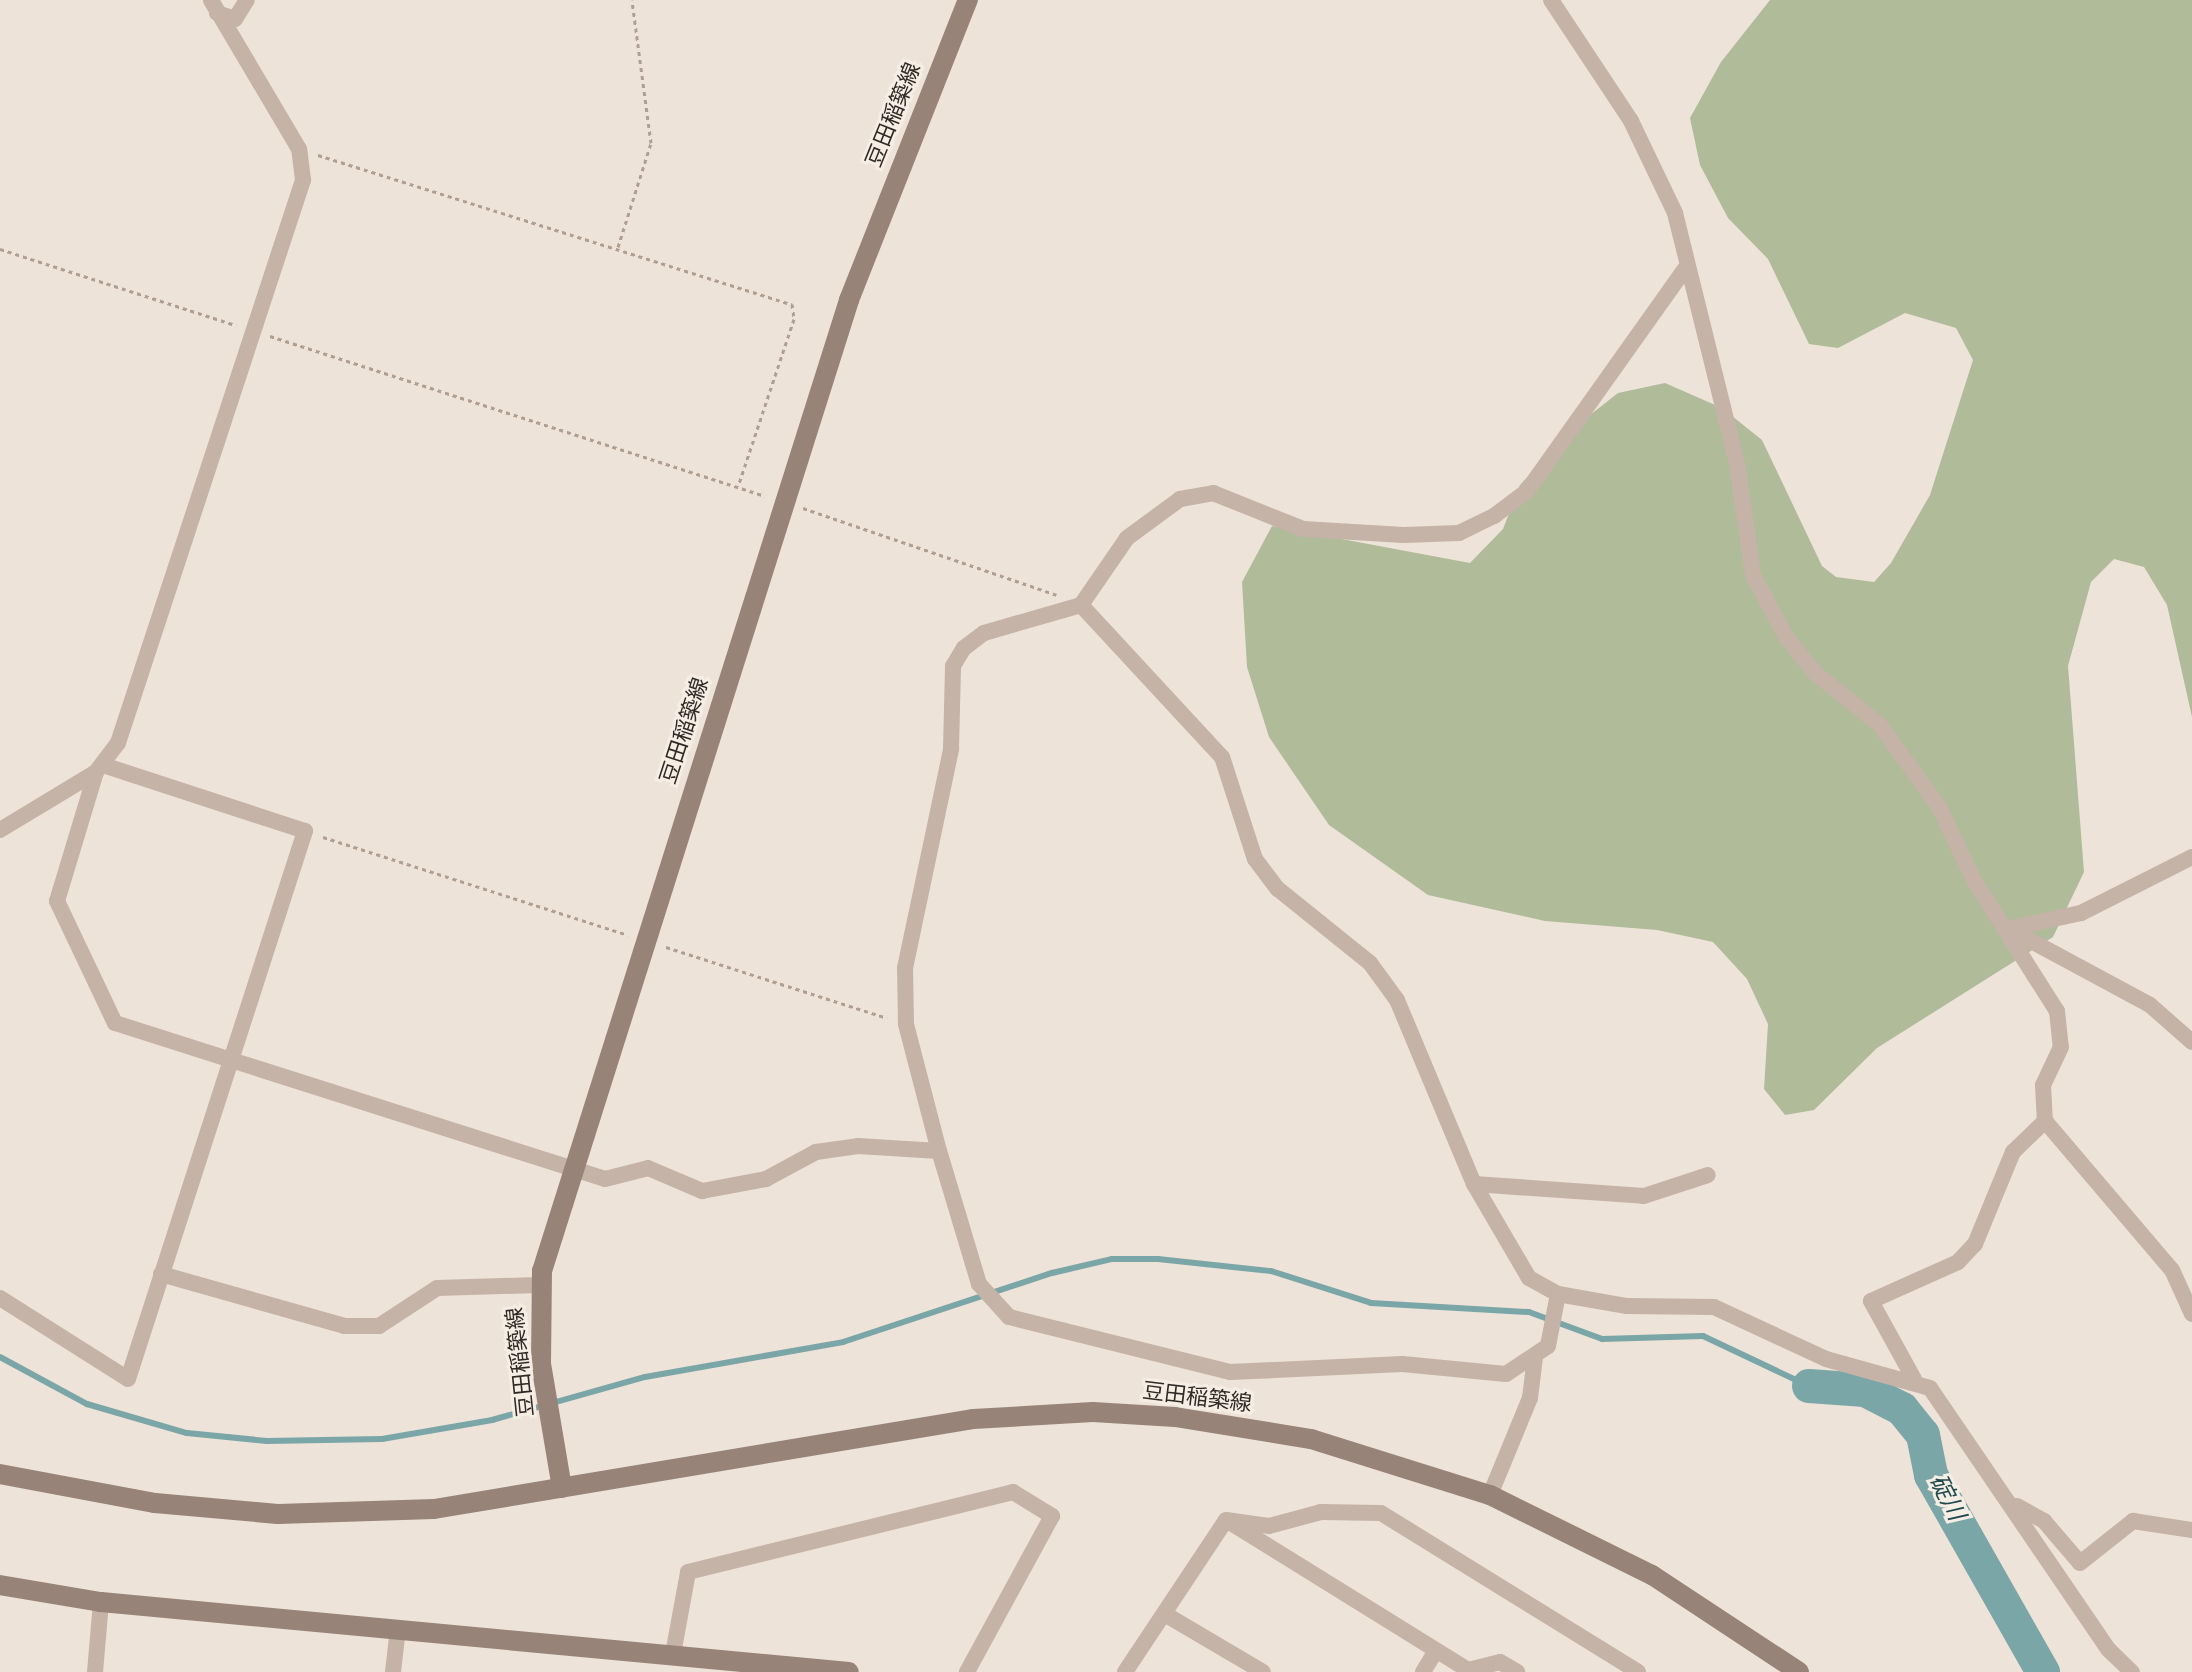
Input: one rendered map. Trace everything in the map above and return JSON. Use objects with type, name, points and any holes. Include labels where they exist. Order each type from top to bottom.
[{"type":"main road","name":"豆田稲築線","points":[[968,0],[896,172],[783,501],[569,1171],[539,1288],[553,1438],[562,1488],[846,1437],[1093,1412],[1311,1439],[1490,1495],[1652,1575],[1799,1672]]},
{"type":"main road","points":[[0,1474],[155,1503],[278,1514],[434,1509],[562,1488]]},
{"type":"main road","points":[[0,1585],[101,1602],[673,1654],[713,1665],[849,1672]]},
{"type":"street","points":[[214,7],[235,19],[247,0]]},
{"type":"street","points":[[1551,0],[1631,121],[1675,213],[1685,269],[1737,463],[1753,575],[1786,637],[1815,673],[1879,724],[1922,783],[2062,1027],[2043,1085],[2045,1121],[2172,1270],[2192,1314]]},
{"type":"street","points":[[214,7],[299,149],[303,180],[118,743],[99,768],[57,901],[115,1023],[569,1171],[605,1179],[648,1168],[702,1191],[766,1179],[816,1152],[939,1151]]},
{"type":"street","points":[[1535,1360],[1506,1374],[1402,1364],[1230,1372],[1009,1317],[979,1284],[939,1151],[906,1024],[910,939],[951,749],[953,666],[984,633],[1081,605],[1127,538],[1180,499],[1213,493],[1303,529],[1404,535],[1459,533],[1494,516],[1536,479],[1685,269]]},
{"type":"street","points":[[1081,605],[1222,757],[1255,859],[1278,889],[1370,963],[1397,1000],[1474,1184],[1517,1264],[1558,1294],[1627,1306],[1714,1307],[1826,1359],[1914,1379]]},
{"type":"street","points":[[0,830],[99,768],[305,831],[128,1379],[0,1298]]},
{"type":"street","points":[[2007,929],[2081,913],[2192,857]]},
{"type":"street","points":[[2007,929],[2150,1005],[2192,1042]]},
{"type":"street","points":[[2045,1121],[2013,1152],[1967,1253],[1871,1301],[1914,1379],[1968,1435],[2109,1650],[2132,1672]]},
{"type":"street","points":[[1474,1184],[1644,1196],[1708,1175]]},
{"type":"street","points":[[161,1274],[345,1326],[379,1326],[437,1288],[460,1283],[539,1288]]},
{"type":"street","points":[[1490,1495],[1530,1398],[1535,1360],[1554,1331],[1558,1294]]},
{"type":"street","points":[[673,1654],[688,1572],[1013,1492],[1052,1516],[967,1672]]},
{"type":"street","points":[[2012,1503],[2044,1521],[2080,1563],[2133,1521],[2192,1530]]},
{"type":"street","points":[[1226,1520],[1269,1526],[1321,1512],[1381,1513],[1638,1672]]},
{"type":"street","points":[[1125,1672],[1168,1616],[1226,1520]]},
{"type":"street","points":[[1226,1520],[1468,1670],[1500,1662],[1517,1672]]},
{"type":"street","points":[[95,1672],[101,1602]]},
{"type":"street","points":[[1168,1616],[1263,1672]]},
{"type":"street","points":[[393,1672],[398,1628]]},
{"type":"street","points":[[1423,1672],[1435,1652]]},
{"type":"path","points":[[618,247],[651,143],[632,0]]},
{"type":"path","points":[[299,149],[792,304],[794,319],[738,487]]},
{"type":"path","points":[[0,249],[783,501],[1081,605]]},
{"type":"path","points":[[305,831],[906,1024]]},
{"type":"green space","points":[[1770,0],[2192,0],[2192,717],[2167,605],[2144,567],[2114,559],[2091,582],[2068,666],[2084,872],[2053,937],[1877,1048],[1814,1110],[1785,1115],[1764,1089],[1768,1024],[1747,979],[1713,942],[1657,930],[1545,921],[1428,895],[1329,825],[1269,737],[1247,667],[1242,582],[1272,526],[1470,563],[1503,529],[1520,485],[1571,430],[1618,393],[1665,383],[1722,408],[1762,440],[1822,566],[1836,577],[1874,582],[1891,563],[1930,495],[1973,360],[1956,328],[1905,313],[1838,348],[1809,344],[1768,259],[1728,218],[1700,165],[1690,118],[1721,62]]},
{"type":"waterway","points":[[0,1357],[87,1404],[187,1433],[267,1441],[382,1439],[492,1420],[645,1377],[843,1342],[1052,1273],[1112,1259],[1158,1259],[1271,1271],[1371,1303],[1529,1312],[1602,1339],[1703,1336],[1809,1386]]},
{"type":"waterway","name":"碇川","points":[[1809,1386],[1865,1390],[1902,1409],[1923,1435],[1931,1475],[2043,1672]]}]
